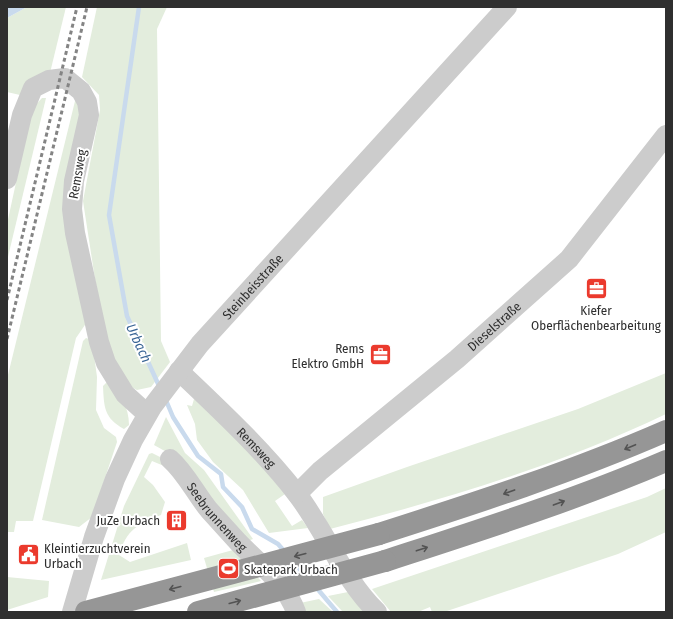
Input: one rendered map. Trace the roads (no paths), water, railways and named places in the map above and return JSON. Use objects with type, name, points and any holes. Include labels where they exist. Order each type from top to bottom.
[{"type":"highway","points":[[86,612],[379,534],[499,496],[611,455],[666,431]]},
{"type":"highway","points":[[198,612],[385,561],[516,519],[622,480],[666,460]]},
{"type":"street","name":"Steinbeisstraße","points":[[72,612],[94,537],[115,479],[133,440],[150,410],[200,344],[507,7]]},
{"type":"street","name":"Remsweg","points":[[7,179],[22,115],[31,92],[34,88],[48,80],[65,78],[81,91],[87,102],[89,116],[74,181],[72,209],[75,233],[99,342],[106,363],[125,394],[150,410]]},
{"type":"street","name":"Dieselstraße","points":[[297,494],[320,471],[457,359],[569,259],[666,135]]},
{"type":"street","name":"Remsweg","points":[[176,375],[246,435],[297,494],[362,598],[377,612]]},
{"type":"street","name":"Seebrunnenweg","points":[[170,459],[181,469],[208,508],[237,541],[274,577],[293,604],[296,612]]},
{"type":"water","points":[[7,7],[27,7],[7,18]]},
{"type":"waterway","name":"Urbach","points":[[139,7],[109,215],[127,316],[160,388]]},
{"type":"waterway","name":"Urbach","points":[[165,398],[173,417],[198,456],[221,474],[223,487],[242,507],[252,529],[278,544],[285,552]]},
{"type":"waterway","name":"Urbach","points":[[295,564],[306,576]]},
{"type":"waterway","name":"Urbach","points":[[315,586],[337,612]]},
{"type":"railway","points":[[7,300],[77,7]]},
{"type":"railway","points":[[7,339],[87,7]]},
{"type":"place","name":"Kiefer Oberflächenbearbeitung","points":[[596,288]]},
{"type":"place","name":"Rems Elektro GmbH","points":[[380,355]]},
{"type":"place","name":"JuZe Urbach","points":[[176,520]]},
{"type":"place","name":"Kleintierzuchtverein Urbach","points":[[29,555]]},
{"type":"place","name":"Skatepark Urbach","points":[[229,569]]}]
